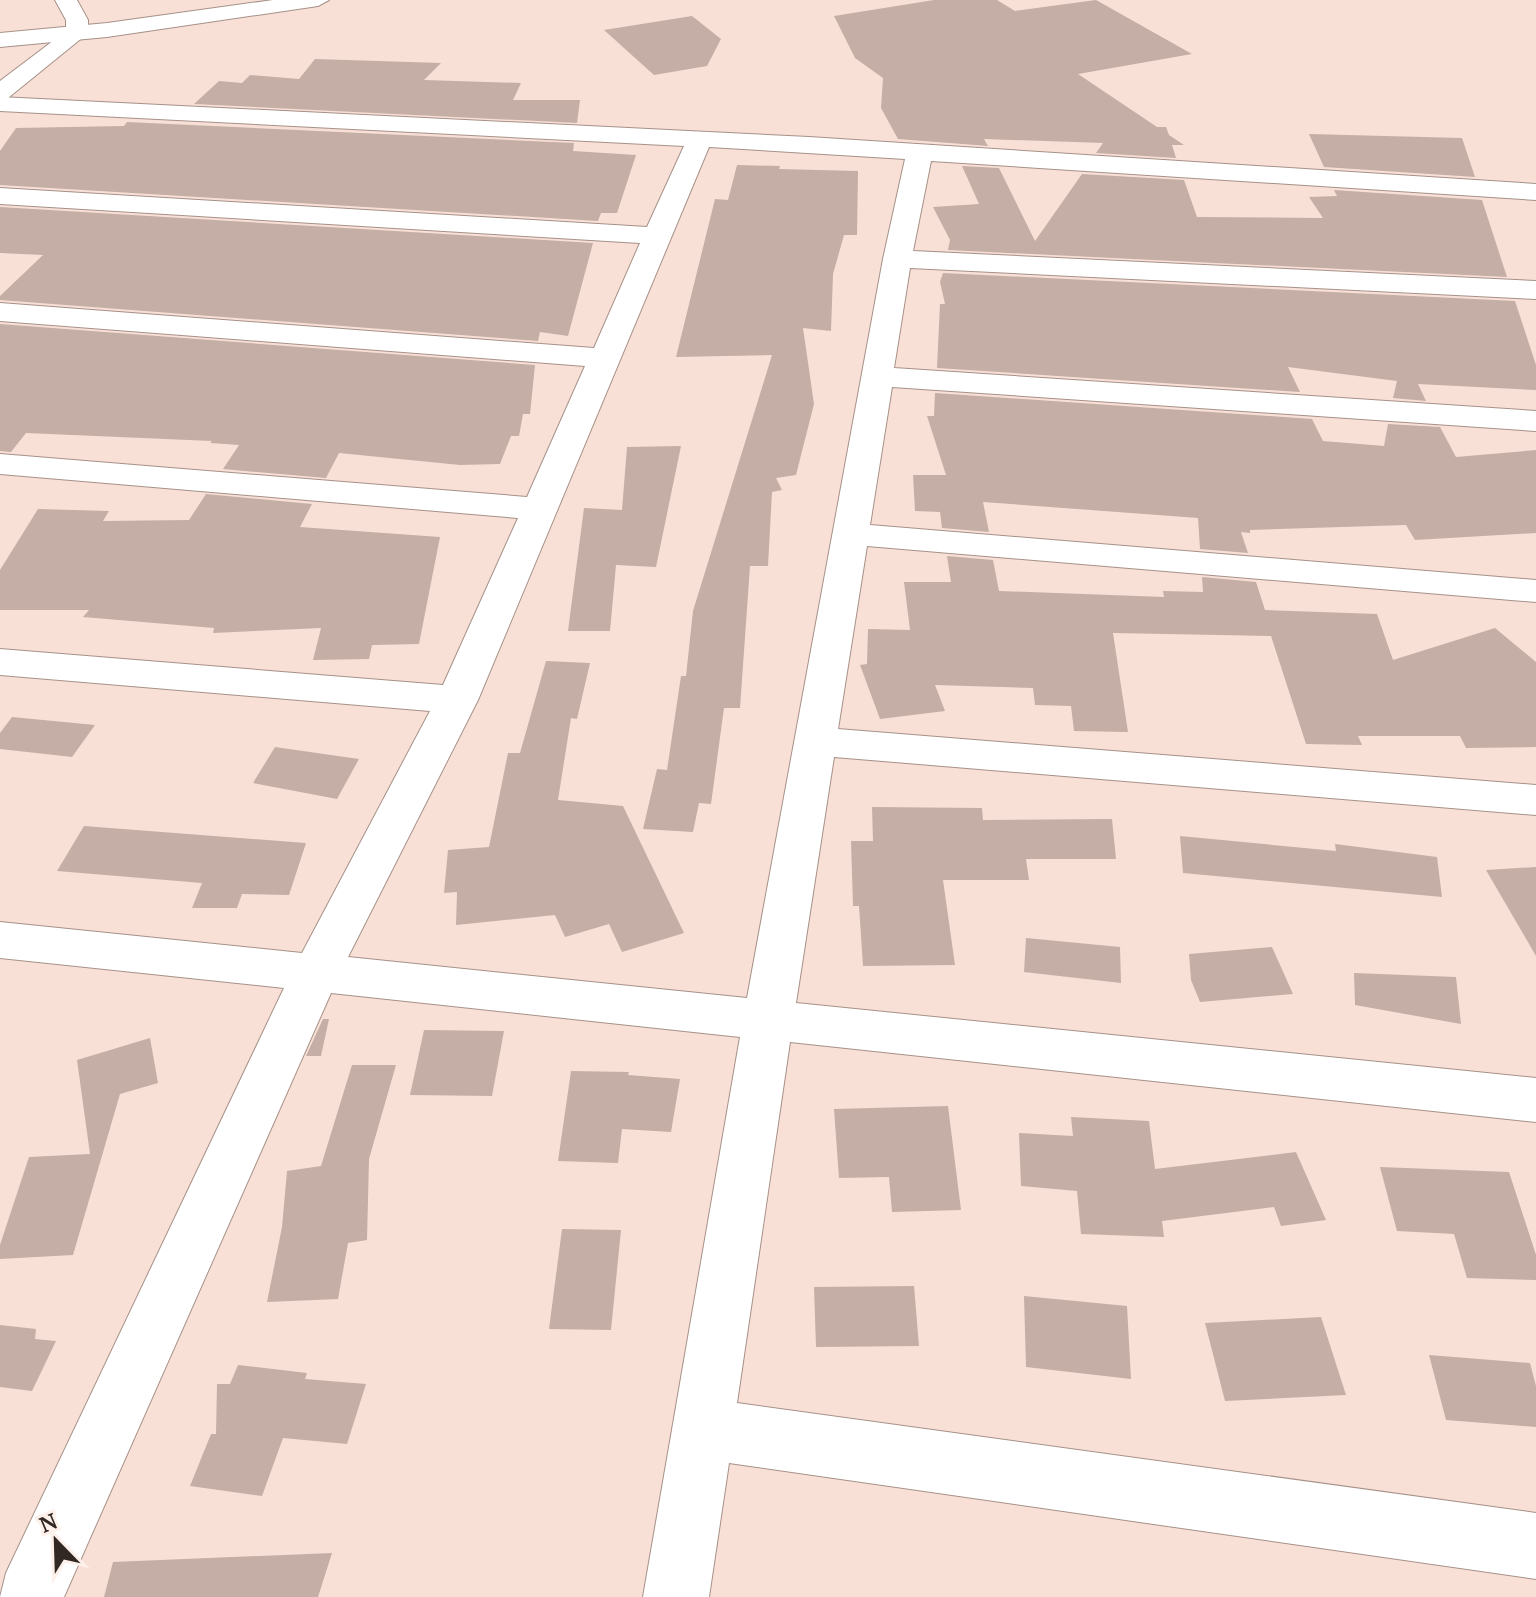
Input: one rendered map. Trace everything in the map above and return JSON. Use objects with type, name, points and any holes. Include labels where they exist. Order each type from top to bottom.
[{"type":"street","points":[[66,0],[77,20],[77,33]]},
{"type":"street","points":[[0,40],[77,33],[277,3],[318,0]]},
{"type":"street","points":[[0,93],[77,33]]},
{"type":"street","points":[[0,104],[699,140],[1536,192]]},
{"type":"street","points":[[30,1597],[315,974],[457,700],[699,140]]},
{"type":"street","points":[[676,1597],[768,1020],[897,259],[919,154]]},
{"type":"street","points":[[0,196],[656,236]]},
{"type":"street","points":[[897,259],[1536,290]]},
{"type":"street","points":[[0,312],[605,358]]},
{"type":"street","points":[[877,376],[1536,421]]},
{"type":"street","points":[[0,464],[540,509]]},
{"type":"street","points":[[850,534],[1536,591]]},
{"type":"street","points":[[0,662],[457,700]]},
{"type":"street","points":[[815,741],[1536,800]]},
{"type":"street","points":[[0,940],[1536,1100]]},
{"type":"street","points":[[704,1429],[1536,1546]]},
{"type":"building","points":[[934,0],[997,0],[1015,11],[1096,0],[1192,54],[1078,74],[1157,127],[1166,127],[1169,135],[1184,145],[1172,145],[1176,158],[1096,153],[1103,143],[984,139],[988,146],[898,139],[881,108],[883,78],[855,58],[834,16]]},
{"type":"building","points":[[692,16],[721,39],[707,66],[654,75],[604,30]]},
{"type":"building","points":[[315,59],[441,63],[424,80],[521,83],[513,100],[580,100],[577,123],[194,104],[219,81],[242,83],[250,75],[299,79]]},
{"type":"building","points":[[127,122],[574,143],[573,151],[636,155],[617,213],[601,213],[598,221],[0,185],[0,151],[16,128],[124,126]]},
{"type":"building","points":[[1309,134],[1462,138],[1475,177],[1324,167]]},
{"type":"building","points":[[737,165],[858,171],[857,235],[844,235],[833,274],[831,331],[803,328],[814,404],[796,475],[776,478],[782,490],[772,492],[768,566],[750,566],[740,708],[724,708],[711,804],[699,803],[693,832],[643,829],[657,769],[667,770],[681,676],[686,676],[693,611],[772,355],[676,357],[715,199],[728,200]]},
{"type":"building","points":[[962,166],[999,168],[1035,241],[1082,174],[1184,180],[1197,217],[1323,218],[1309,197],[1337,196],[1334,190],[1482,200],[1507,277],[948,250],[950,240],[933,207],[979,204]]},
{"type":"building","points":[[0,207],[593,243],[568,336],[540,332],[538,341],[0,300],[0,296],[43,255],[0,253]]},
{"type":"building","points":[[943,273],[1515,301],[1536,365],[1536,390],[1418,384],[1426,401],[1393,398],[1397,381],[1288,367],[1300,392],[937,368],[940,304],[945,304],[940,282]]},
{"type":"building","points":[[0,324],[535,365],[530,414],[523,414],[519,436],[511,436],[500,464],[460,465],[339,453],[326,478],[223,469],[239,445],[210,443],[212,441],[26,433],[11,452],[0,451]]},
{"type":"building","points":[[935,393],[1312,419],[1323,441],[1384,446],[1388,424],[1440,427],[1456,457],[1536,450],[1536,533],[1415,540],[1406,525],[1250,530],[1250,533],[1241,532],[1248,553],[1200,549],[1198,518],[983,502],[989,532],[942,528],[940,512],[915,511],[913,475],[946,475],[927,416],[934,416]]},
{"type":"building","points":[[681,446],[656,567],[616,565],[610,631],[568,631],[584,508],[622,510],[627,447]]},
{"type":"building","points":[[206,494],[312,504],[300,527],[440,537],[419,644],[372,645],[369,659],[313,660],[321,628],[213,633],[214,628],[83,617],[89,610],[0,610],[0,570],[38,509],[109,511],[103,521],[189,520]]},
{"type":"building","points":[[947,556],[993,560],[999,591],[1164,597],[1163,591],[1203,592],[1202,577],[1256,582],[1265,610],[1377,614],[1393,660],[1495,628],[1536,662],[1536,747],[1466,748],[1460,736],[1358,736],[1362,745],[1306,744],[1271,636],[1113,633],[1128,732],[1074,731],[1071,706],[1035,705],[1033,688],[935,685],[945,711],[880,719],[860,665],[867,664],[868,629],[910,630],[904,582],[951,582]]},
{"type":"building","points":[[546,661],[590,663],[577,719],[571,718],[558,800],[623,806],[684,933],[622,952],[609,924],[565,937],[555,915],[456,925],[457,892],[444,893],[448,850],[489,847],[508,753],[520,753]]},
{"type":"building","points":[[12,717],[95,725],[72,757],[0,749],[0,733]]},
{"type":"building","points":[[275,747],[359,759],[337,799],[253,783]]},
{"type":"building","points":[[872,807],[982,808],[983,820],[1112,819],[1116,859],[1026,859],[1029,880],[943,880],[955,965],[863,966],[859,906],[853,906],[851,841],[873,841]]},
{"type":"building","points":[[84,826],[306,843],[289,895],[242,894],[237,908],[192,908],[202,883],[57,871]]},
{"type":"building","points":[[1180,836],[1336,851],[1335,844],[1437,857],[1442,897],[1183,873]]},
{"type":"building","points":[[1536,867],[1536,956],[1486,870]]},
{"type":"building","points":[[1026,938],[1120,947],[1121,983],[1024,972]]},
{"type":"building","points":[[1272,947],[1293,994],[1200,1002],[1191,980],[1189,954]]},
{"type":"building","points":[[1354,973],[1456,977],[1461,1024],[1355,1005]]},
{"type":"building","points":[[323,1019],[329,1019],[321,1056],[306,1056]]},
{"type":"building","points":[[424,1030],[504,1031],[492,1096],[410,1095]]},
{"type":"building","points":[[150,1038],[158,1083],[120,1094],[73,1255],[0,1259],[0,1245],[29,1157],[90,1154],[77,1060]]},
{"type":"building","points":[[352,1065],[396,1065],[369,1159],[367,1240],[348,1243],[338,1299],[267,1302],[282,1227],[287,1171],[321,1166]]},
{"type":"building","points":[[571,1071],[629,1072],[628,1075],[680,1079],[671,1132],[622,1129],[618,1163],[558,1161]]},
{"type":"building","points":[[948,1106],[961,1210],[892,1212],[889,1177],[839,1178],[834,1109]]},
{"type":"building","points":[[1071,1117],[1149,1121],[1155,1169],[1296,1152],[1326,1220],[1281,1226],[1274,1207],[1162,1221],[1164,1237],[1081,1234],[1077,1191],[1021,1186],[1019,1133],[1073,1136]]},
{"type":"building","points":[[1380,1167],[1509,1172],[1536,1255],[1536,1280],[1467,1278],[1454,1234],[1397,1231]]},
{"type":"building","points":[[562,1229],[621,1230],[611,1330],[549,1329]]},
{"type":"building","points":[[914,1286],[919,1346],[816,1347],[814,1287]]},
{"type":"building","points":[[1024,1296],[1127,1306],[1131,1379],[1026,1367]]},
{"type":"building","points":[[1321,1317],[1346,1395],[1225,1401],[1205,1323]]},
{"type":"building","points":[[0,1325],[36,1329],[35,1339],[56,1341],[32,1391],[0,1387]]},
{"type":"building","points":[[1429,1355],[1530,1363],[1536,1386],[1536,1427],[1446,1420]]},
{"type":"building","points":[[238,1365],[307,1373],[305,1379],[366,1384],[347,1444],[283,1438],[262,1496],[190,1486],[211,1434],[216,1434],[217,1384],[230,1384]]},
{"type":"building","points":[[332,1553],[318,1597],[104,1597],[113,1562]]}]
